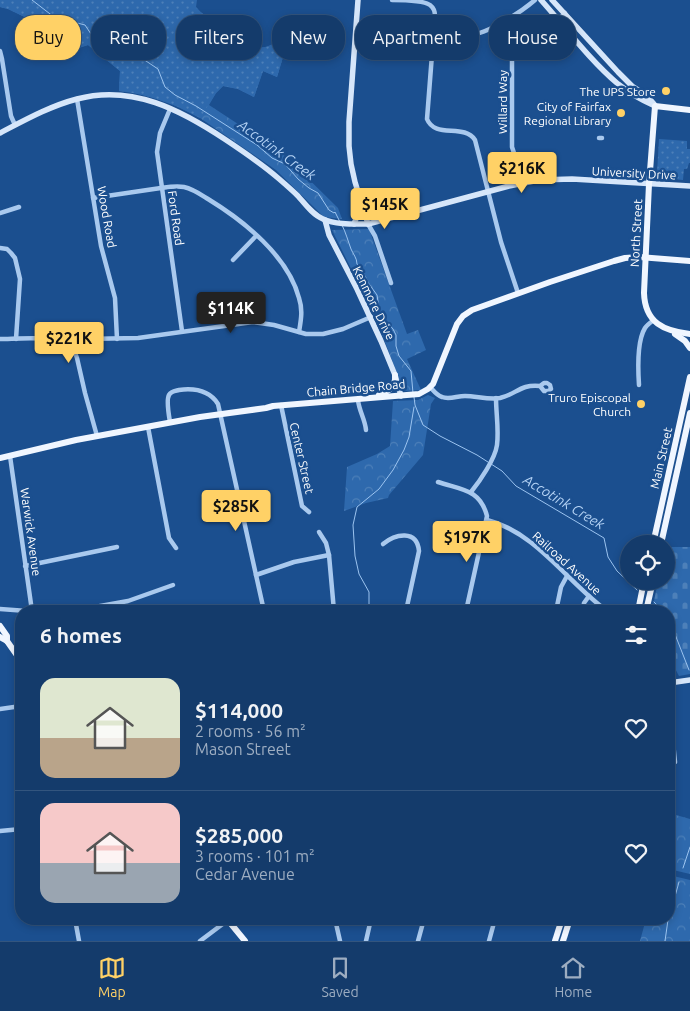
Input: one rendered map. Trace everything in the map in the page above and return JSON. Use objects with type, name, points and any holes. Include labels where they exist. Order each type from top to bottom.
[{"type":"main road","points":[[655,106],[690,110]]},
{"type":"main road","name":"North Street","points":[[654,320],[645,302],[645,277],[655,106]]},
{"type":"main road","points":[[430,387],[436,378],[453,330],[460,320],[472,310],[625,258],[690,261]]},
{"type":"main road","points":[[654,320],[685,341],[690,348]]},
{"type":"main road","points":[[667,330],[690,334]]},
{"type":"main road","points":[[369,399],[392,388],[394,375]]},
{"type":"main road","name":"Main Street","points":[[655,535],[690,377]]},
{"type":"main road","name":"Chain Bridge Road","points":[[0,458],[47,446],[170,422],[281,405],[419,394],[430,387]]},
{"type":"main road","name":"Main Street","points":[[663,535],[690,413]]},
{"type":"main road","points":[[664,496],[672,498]]},
{"type":"main road","points":[[639,605],[642,590]]},
{"type":"main road","points":[[647,605],[651,590]]},
{"type":"main road","points":[[0,626],[15,652]]},
{"type":"main road","points":[[0,637],[7,641]]},
{"type":"main road","points":[[233,925],[245,941]]},
{"type":"main road","points":[[556,941],[560,925]]},
{"type":"main road","points":[[564,941],[568,925]]},
{"type":"street","points":[[358,0],[348,134],[351,164],[361,204],[368,224],[375,236],[391,283]]},
{"type":"street","points":[[392,0],[423,2],[430,5],[435,15]]},
{"type":"street","points":[[479,33],[518,14],[535,0]]},
{"type":"street","points":[[541,0],[554,15]]},
{"type":"street","points":[[552,0],[622,76],[632,86],[647,96],[655,106]]},
{"type":"street","points":[[576,40],[618,84],[640,99],[655,106]]},
{"type":"street","points":[[0,51],[11,116],[15,125]]},
{"type":"street","points":[[432,60],[427,120],[429,125],[436,129],[467,132],[473,137],[501,242],[518,293]]},
{"type":"street","name":"Willard Way","points":[[512,60],[512,147],[524,182]]},
{"type":"street","name":"University Drive","points":[[0,132],[50,108],[77,99],[100,95],[123,95],[145,100],[198,122],[261,164],[297,195],[317,217],[324,220],[352,224],[368,224],[524,182],[572,179],[690,186]]},
{"type":"street","name":"Wood Road","points":[[77,99],[101,246],[114,298],[117,338]]},
{"type":"street","name":"Ford Road","points":[[170,109],[160,133],[158,159],[182,331]]},
{"type":"street","points":[[94,198],[176,186],[194,190],[229,213],[256,236],[281,262],[299,297],[301,308],[299,332]]},
{"type":"street","points":[[361,204],[368,214],[374,216],[396,216]]},
{"type":"street","points":[[352,224],[360,212],[361,204]]},
{"type":"street","points":[[0,213],[19,207]]},
{"type":"street","name":"Kenmore Drive","points":[[324,220],[329,235],[357,289],[388,356],[404,396]]},
{"type":"street","points":[[233,260],[256,236]]},
{"type":"street","points":[[0,248],[7,249],[15,258],[20,279],[16,339]]},
{"type":"street","points":[[84,339],[138,338],[253,322],[274,325],[299,332],[331,333],[370,317]]},
{"type":"street","points":[[639,385],[638,366],[642,337],[646,327],[654,320]]},
{"type":"street","points":[[0,339],[58,340],[66,342],[72,347],[80,366],[85,393],[97,436]]},
{"type":"street","points":[[430,387],[436,394],[446,398],[465,396],[496,398],[506,396],[527,386],[540,386]]},
{"type":"street","points":[[170,422],[168,397],[176,390],[194,389],[212,396],[218,404],[263,605]]},
{"type":"street","points":[[471,492],[496,450],[496,398]]},
{"type":"street","points":[[358,400],[359,410],[366,430]]},
{"type":"street","name":"Center Street","points":[[281,405],[302,506],[309,512]]},
{"type":"street","points":[[148,427],[169,538],[176,548]]},
{"type":"street","name":"Warwick Avenue","points":[[10,456],[31,605]]},
{"type":"street","points":[[438,482],[471,492],[483,504],[486,520],[467,605]]},
{"type":"street","name":"Railroad Avenue","points":[[486,520],[493,521],[510,529],[529,541],[599,605]]},
{"type":"street","points":[[318,532],[326,543],[329,555],[333,605]]},
{"type":"street","points":[[383,544],[389,539],[401,536],[411,537],[417,543],[419,551],[408,605]]},
{"type":"street","points":[[25,566],[117,546]]},
{"type":"street","points":[[256,575],[294,562],[329,555]]},
{"type":"street","points":[[557,605],[561,587],[568,576]]},
{"type":"street","points":[[108,605],[136,599],[173,586]]},
{"type":"street","points":[[584,605],[589,596]]},
{"type":"street","points":[[0,609],[15,610]]},
{"type":"street","points":[[675,682],[690,680]]},
{"type":"street","points":[[0,709],[15,707]]},
{"type":"street","points":[[0,831],[15,830]]},
{"type":"street","points":[[77,925],[78,941]]},
{"type":"street","points":[[200,941],[220,925]]},
{"type":"street","points":[[336,925],[340,941]]},
{"type":"street","points":[[366,941],[370,925]]},
{"type":"street","points":[[418,941],[422,925]]},
{"type":"street","points":[[489,941],[493,925]]},
{"type":"green space","points":[[0,0],[45,15],[21,15],[0,7]]},
{"type":"green space","points":[[0,0],[197,0],[196,7],[204,15],[176,15],[176,60],[262,60],[262,47],[272,45],[272,60],[282,60],[277,77],[263,71],[254,97],[238,89],[223,86],[216,93],[200,118],[161,100],[119,91],[120,71],[106,60],[166,60],[166,15],[91,15],[91,47],[88,45],[81,47],[81,15],[21,15],[0,7]]},
{"type":"green space","points":[[81,27],[91,30],[91,47],[88,45],[81,47]]},
{"type":"green space","points":[[272,44],[272,60],[282,60],[277,77],[263,71],[254,97],[238,89],[223,86],[209,105],[281,152],[338,208],[342,219],[324,217],[276,170],[200,118],[154,98],[132,92],[119,91],[120,71],[106,60],[166,60],[166,56],[191,64],[209,60],[262,60],[262,48]]},
{"type":"green space","points":[[659,139],[687,141],[687,149],[690,149],[690,163],[687,169],[684,169],[683,180],[662,178],[657,173]]},
{"type":"green space","points":[[369,229],[407,334],[418,330],[426,350],[407,359],[421,390],[405,391],[403,389],[377,321],[332,230]]},
{"type":"green space","points":[[428,395],[435,398],[431,404],[423,455],[388,498],[344,511],[347,467],[390,446],[393,401],[418,400]]},
{"type":"green space","points":[[675,547],[690,547],[690,674],[679,676],[675,668],[675,605],[653,605],[656,590],[675,590]]},
{"type":"green space","points":[[675,815],[690,819],[690,874],[675,870]]},
{"type":"green space","points":[[675,876],[690,880],[690,941],[640,941],[644,925],[675,925]]},
{"type":"waterway","name":"Accotink Creek","points":[[32,0],[54,17],[85,25],[93,37],[104,38],[116,48],[143,59],[158,69],[165,87],[257,145],[272,158],[285,164],[298,179],[318,193],[329,210],[335,212],[340,222]]},
{"type":"waterway","name":"Accotink Creek","points":[[342,225],[357,264],[377,295],[380,314],[396,335],[396,346],[399,356],[411,371],[413,393]]},
{"type":"waterway","name":"Accotink Creek","points":[[414,397],[423,425],[477,455],[502,471],[516,486],[604,538],[608,557],[620,574]]},
{"type":"waterway","points":[[369,605],[369,592],[359,574],[355,556],[353,525],[357,507],[379,489],[393,470],[409,437],[414,407]]},
{"type":"waterway","name":"Accotink Creek","points":[[654,602],[657,605]]},
{"type":"waterway","name":"Accotink Creek","points":[[675,634],[689,670]]},
{"type":"waterway","name":"Accotink Creek","points":[[683,868],[690,847]]},
{"type":"waterway","name":"Accotink Creek","points":[[675,896],[679,882]]},
{"type":"waterway","name":"Accotink Creek","points":[[665,941],[667,925]]},
{"type":"place","name":"The UPS Store","points":[[666,91]]},
{"type":"place","name":"City of Fairfax Regional Library","points":[[621,113]]},
{"type":"place","name":"Truro Episcopal Church","points":[[641,404]]}]
